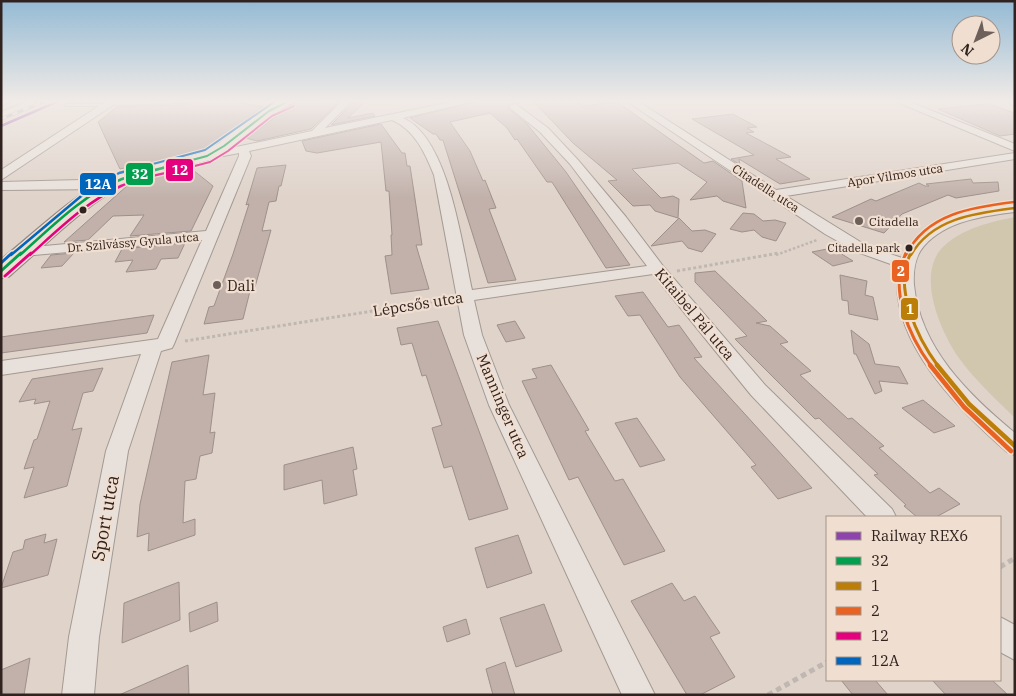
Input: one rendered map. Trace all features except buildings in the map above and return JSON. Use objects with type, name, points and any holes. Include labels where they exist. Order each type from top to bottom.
[{"type":"main road","points":[[1,271],[90,197],[108,185],[128,177],[207,156],[218,151],[242,132]]},
{"type":"street","points":[[1,176],[66,132]]},
{"type":"street","name":"Manninger utca","points":[[415,132],[429,149],[440,175],[474,335],[499,404],[639,695]]},
{"type":"street","name":"Kitaibel Pál utca","points":[[546,132],[574,162],[622,220],[657,269],[758,390],[881,516]]},
{"type":"street","name":"Citadella utca","points":[[680,132],[830,231],[862,248],[908,265]]},
{"type":"street","points":[[977,132],[1015,148]]},
{"type":"street","points":[[207,156],[317,133]]},
{"type":"street","name":"Sport utca","points":[[78,695],[84,637],[117,451],[159,345],[212,235],[245,156],[243,149]]},
{"type":"street","name":"Apor Vilmos utca","points":[[776,194],[1015,156]]},
{"type":"street","points":[[1,186],[108,185]]},
{"type":"street","points":[[1015,208],[975,215],[930,232],[919,243],[908,265],[904,280],[913,322],[937,365],[964,397],[1015,446]]},
{"type":"street","name":"Dr. Szilvássy Gyula utca","points":[[23,252],[212,235]]},
{"type":"street","name":"Lépcsős utca","points":[[466,296],[657,269]]},
{"type":"street","points":[[1,368],[159,345]]},
{"type":"street","points":[[1001,633],[1015,645]]},
{"type":"path","points":[[657,269],[673,271],[776,256],[821,238],[830,231]]},
{"type":"path","name":"Lépcsős utca","points":[[159,345],[466,296]]},
{"type":"path","points":[[1001,565],[1015,558]]},
{"type":"path","points":[[768,695],[826,663]]},
{"type":"shaded area","name":"Citadella park","points":[[1015,217],[1015,418],[974,377],[954,351],[934,305],[931,272],[935,258],[944,246],[952,240],[969,230]]},
{"type":"transit line","name":"12A","points":[[1,263],[86,192],[105,180],[119,173],[205,150],[231,132]]},
{"type":"transit line","name":"32","points":[[1,271],[59,221],[106,187],[121,179],[207,156],[241,132]]},
{"type":"transit line","name":"12","points":[[5,276],[62,226],[108,193],[123,185],[210,162],[228,151],[251,132]]},
{"type":"transit line","name":"2","points":[[1011,451],[964,407],[927,361],[907,322],[901,301],[899,281],[902,261],[912,243],[928,227],[958,212],[980,206],[1014,202]]},
{"type":"transit line","name":"1","points":[[1015,208],[962,217],[938,228],[917,244],[908,259],[905,276],[910,312],[926,348],[953,386],[969,404],[1015,446]]},
{"type":"place","name":"Citadella","points":[[859,221]]},
{"type":"place","name":"Citadella park","points":[[909,248]]},
{"type":"place","name":"Dali","points":[[217,285]]}]
